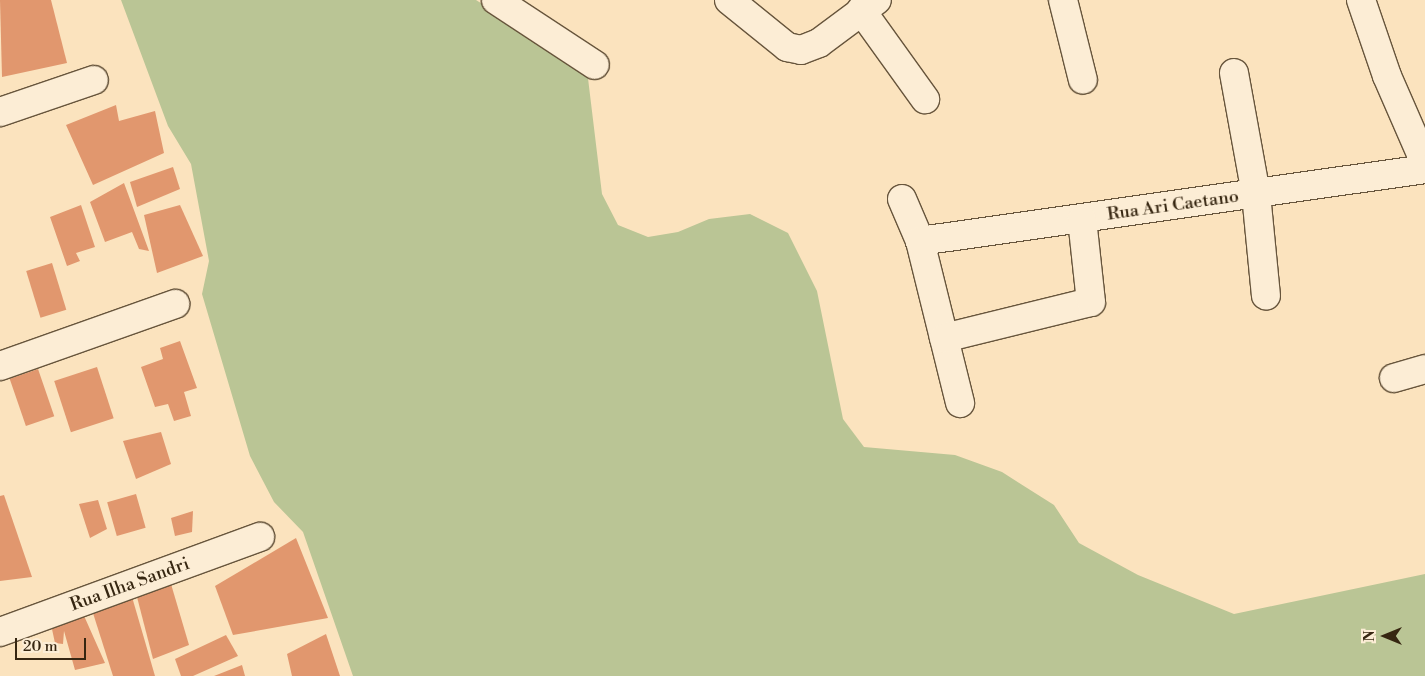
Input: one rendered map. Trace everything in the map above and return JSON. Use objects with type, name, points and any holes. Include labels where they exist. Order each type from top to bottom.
[{"type":"street","points":[[496,0],[594,65]]},
{"type":"street","points":[[729,0],[787,46],[801,50],[819,43],[869,5],[925,99]]},
{"type":"street","points":[[1063,0],[1083,80]]},
{"type":"street","points":[[1361,0],[1387,76],[1425,163]]},
{"type":"street","points":[[1234,73],[1256,194],[1266,296]]},
{"type":"street","points":[[0,112],[94,80]]},
{"type":"street","name":"Rua Ari Caetano","points":[[920,241],[1425,169]]},
{"type":"street","points":[[902,199],[920,241],[960,404]]},
{"type":"street","points":[[944,338],[1091,302],[1082,219]]},
{"type":"street","points":[[0,366],[175,304]]},
{"type":"street","points":[[1394,378],[1425,369]]},
{"type":"street","name":"Rua Ilha Sandri","points":[[0,632],[260,537]]},
{"type":"green space","points":[[121,0],[476,0],[587,70],[602,194],[618,225],[648,237],[678,232],[709,219],[750,214],[788,233],[817,291],[843,419],[864,447],[955,455],[1002,472],[1054,505],[1079,543],[1138,575],[1234,614],[1425,574],[1425,676],[353,676],[303,532],[274,502],[250,456],[202,294],[209,261],[191,164],[168,126]]},
{"type":"building","points":[[0,0],[51,0],[67,63],[2,77]]},
{"type":"building","points":[[116,105],[119,121],[155,111],[164,153],[93,185],[66,125]]},
{"type":"building","points":[[173,167],[180,189],[137,207],[130,182]]},
{"type":"building","points":[[124,183],[149,251],[139,249],[132,232],[105,242],[90,202]]},
{"type":"building","points":[[81,205],[95,247],[76,253],[80,261],[67,266],[50,217]]},
{"type":"building","points":[[180,205],[203,256],[157,273],[144,215]]},
{"type":"building","points":[[52,263],[66,310],[41,318],[26,271]]},
{"type":"building","points":[[180,341],[197,388],[184,392],[191,416],[174,421],[168,404],[155,407],[141,367],[163,359],[160,348]]},
{"type":"building","points":[[97,367],[114,418],[71,432],[54,381]]},
{"type":"building","points":[[38,369],[54,416],[26,426],[10,379]]},
{"type":"building","points":[[161,432],[171,464],[136,479],[123,441]]},
{"type":"building","points":[[136,494],[146,528],[117,536],[107,502]]},
{"type":"building","points":[[4,495],[32,577],[0,581],[0,496]]},
{"type":"building","points":[[98,500],[107,529],[90,538],[79,504]]},
{"type":"building","points":[[193,511],[192,532],[175,536],[171,518]]},
{"type":"building","points":[[296,538],[328,618],[233,635],[215,586]]},
{"type":"building","points":[[171,584],[189,645],[153,659],[137,597]]},
{"type":"building","points":[[130,590],[155,676],[113,676],[92,610]]},
{"type":"building","points":[[81,609],[105,663],[75,670],[64,631],[63,644],[55,643],[50,620]]},
{"type":"building","points":[[326,634],[340,676],[292,676],[287,654]]},
{"type":"building","points":[[226,635],[238,656],[193,676],[181,676],[175,659]]},
{"type":"building","points":[[242,665],[245,676],[214,676]]}]
